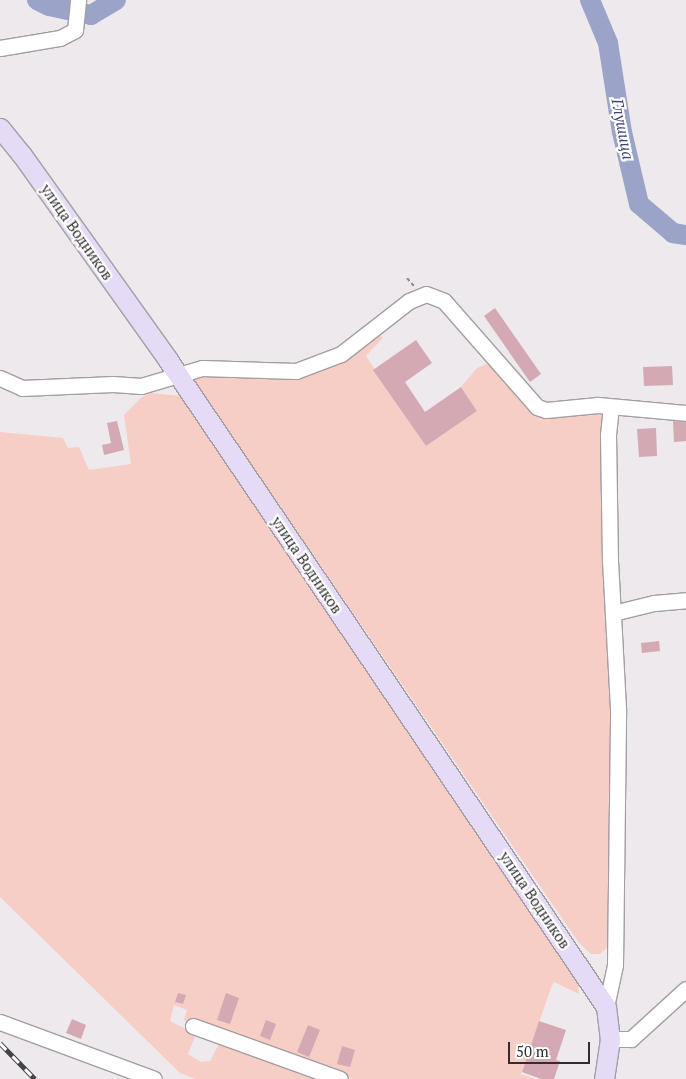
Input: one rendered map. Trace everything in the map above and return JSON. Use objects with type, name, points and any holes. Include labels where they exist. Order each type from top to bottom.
[{"type":"main road","name":"улица Водников","points":[[0,128],[22,155],[177,373],[606,1007]]},
{"type":"main road","points":[[604,1079],[610,1039],[606,1007]]},
{"type":"street","points":[[0,48],[60,38],[76,30],[78,0]]},
{"type":"street","points":[[0,378],[22,388],[113,384],[141,386],[177,373],[202,368],[296,371],[341,354],[409,300],[426,294],[444,301],[537,407],[546,410],[598,405],[611,408],[660,408],[686,413]]},
{"type":"street","points":[[606,1007],[615,965],[618,708],[613,613],[608,435],[611,408]]},
{"type":"street","points":[[613,613],[654,603],[686,600]]},
{"type":"street","points":[[610,1039],[631,1039],[686,989]]},
{"type":"street","points":[[0,1022],[154,1079]]},
{"type":"street","points":[[193,1026],[340,1079]]},
{"type":"shaded area","points":[[376,331],[383,338],[366,356],[426,446],[477,411],[461,387],[477,368],[489,363],[552,415],[607,414],[613,710],[610,945],[600,954],[591,954],[579,943],[191,376],[299,375]]},
{"type":"shaded area","points":[[151,393],[180,396],[577,978],[579,994],[554,982],[552,985],[521,1074],[535,1079],[353,1079],[184,1020],[187,1010],[174,1005],[170,1021],[196,1034],[188,1054],[201,1062],[210,1061],[220,1042],[318,1076],[317,1079],[195,1079],[180,1073],[0,897],[0,432],[63,438],[68,448],[79,447],[89,470],[131,464],[124,415],[142,397]]},
{"type":"building","points":[[495,308],[541,374],[530,382],[484,316]]},
{"type":"building","points":[[416,340],[432,363],[405,382],[425,412],[461,387],[477,411],[426,446],[373,370]]},
{"type":"building","points":[[672,366],[673,385],[644,386],[643,367]]},
{"type":"building","points":[[117,421],[124,450],[104,455],[102,445],[111,443],[107,423]]},
{"type":"building","points":[[673,421],[686,422],[686,441],[674,442]]},
{"type":"building","points":[[656,428],[657,456],[639,457],[637,429]]},
{"type":"building","points":[[659,641],[660,651],[642,653],[641,643]]},
{"type":"building","points":[[178,993],[186,995],[183,1004],[175,1002]]},
{"type":"building","points":[[226,993],[239,998],[230,1024],[217,1020]]},
{"type":"building","points":[[72,1019],[86,1025],[81,1039],[66,1033]]},
{"type":"building","points":[[266,1020],[276,1024],[270,1040],[260,1036]]},
{"type":"building","points":[[539,1021],[566,1030],[556,1060],[560,1061],[554,1079],[541,1079],[522,1072]]},
{"type":"building","points":[[308,1025],[320,1030],[309,1057],[297,1052]]},
{"type":"building","points":[[342,1046],[355,1050],[350,1067],[337,1064]]},
{"type":"waterway","name":"Глушица","points":[[37,0],[49,6],[91,15],[116,0]]},
{"type":"waterway","name":"Глушица","points":[[590,0],[608,43],[622,132],[639,204],[673,233],[686,235]]},
{"type":"railway","points":[[0,1043],[35,1079]]}]
